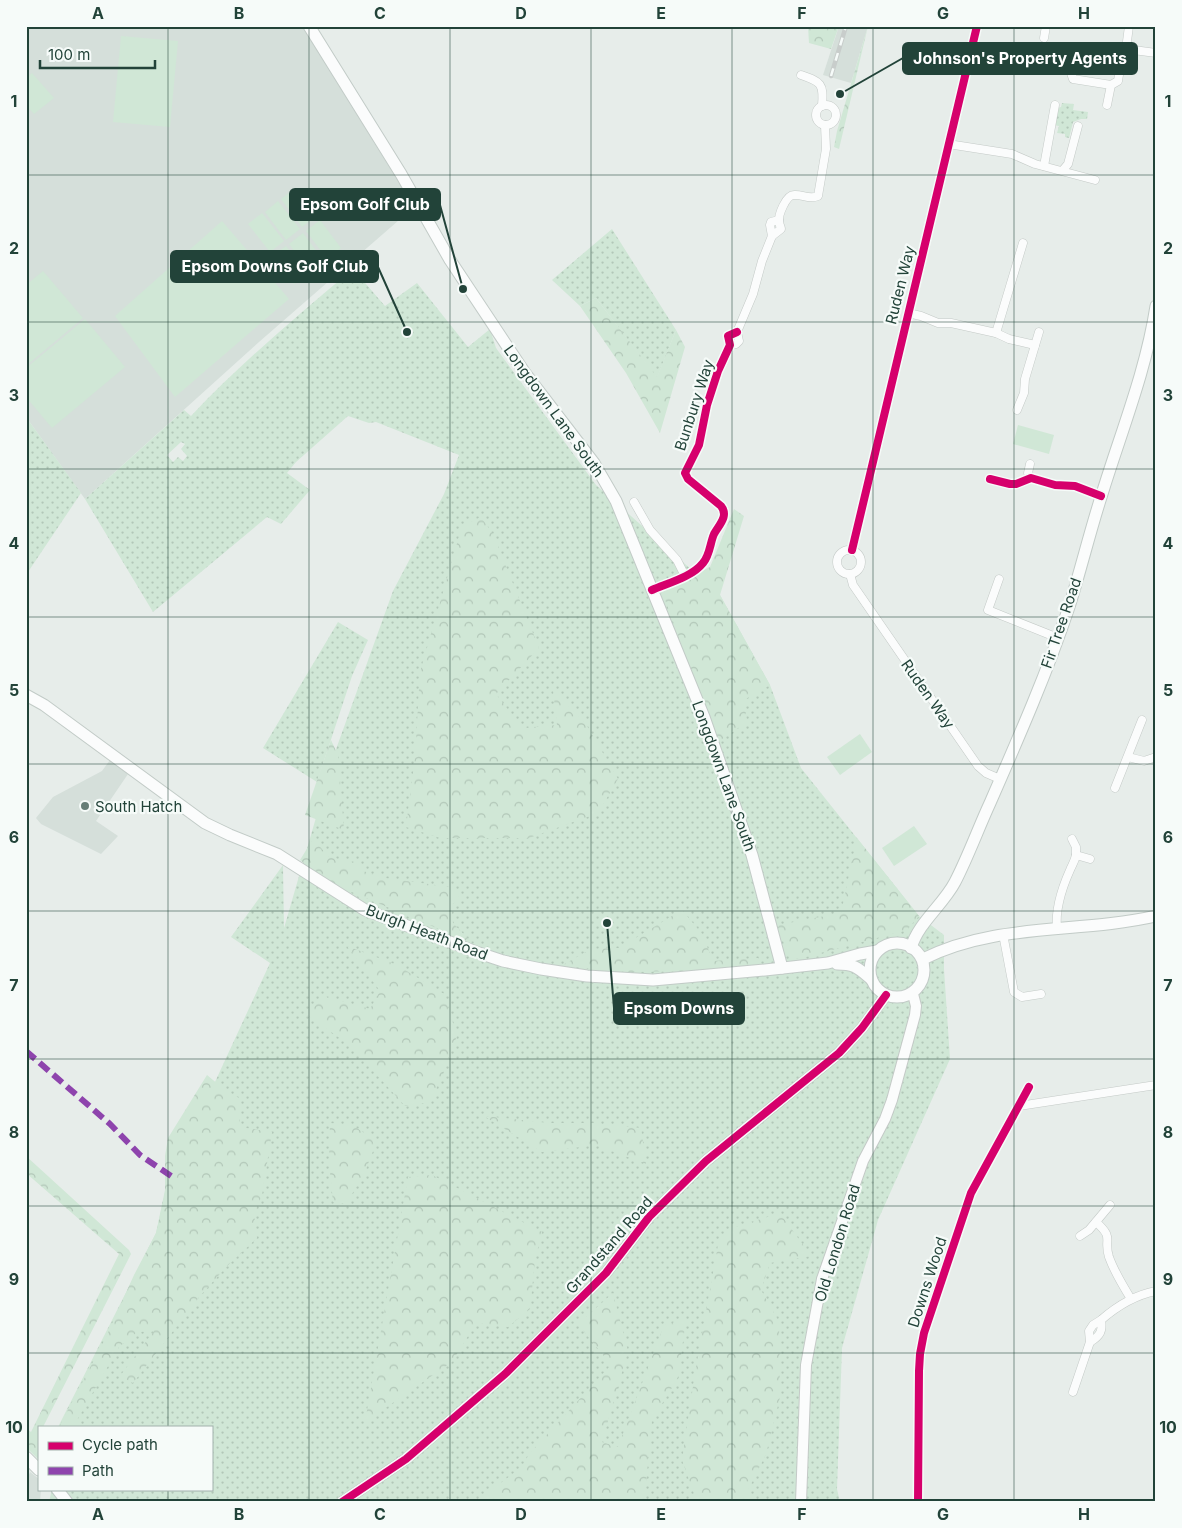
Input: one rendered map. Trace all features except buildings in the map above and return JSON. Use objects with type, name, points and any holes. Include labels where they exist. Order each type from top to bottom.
[{"type":"main road","name":"Longdown Lane South","points":[[309,26],[401,174],[450,260],[538,391],[594,463],[616,501],[704,717],[752,855],[782,968]]},
{"type":"main road","name":"Fir Tree Road","points":[[911,948],[924,924],[943,901],[954,883],[1000,779],[1058,638],[1142,370],[1156,306]]},
{"type":"main road","name":"Burgh Heath Road","points":[[26,695],[44,705],[205,823],[277,854],[366,910],[470,950],[541,969],[587,976],[625,979],[684,978],[828,963],[850,964],[857,967],[871,979]]},
{"type":"main road","points":[[923,959],[960,943],[1003,934],[1114,924],[1156,916]]},
{"type":"main road","name":"Fir Tree Road","points":[[894,943],[924,924]]},
{"type":"main road","points":[[894,943],[917,951],[923,959],[922,983],[913,994],[902,997],[886,996],[876,989],[871,979],[871,962],[877,951],[886,945],[894,943]]},
{"type":"main road","name":"Burgh Heath Road","points":[[828,963],[877,951]]},
{"type":"main road","points":[[26,1457],[38,1469]]},
{"type":"main road","points":[[58,1490],[65,1501]]},
{"type":"street","name":"Ruden Way","points":[[852,550],[977,26]]},
{"type":"street","points":[[1044,38],[1046,26]]},
{"type":"street","points":[[1075,51],[1071,73],[1073,79],[1111,85],[1118,81],[1122,56],[1126,49],[1128,26]]},
{"type":"street","points":[[1126,49],[1156,54]]},
{"type":"street","name":"Bunbury Way","points":[[801,75],[818,81],[822,86],[822,106],[818,110],[817,118],[825,125],[832,124],[835,120],[836,112],[831,106],[822,106]]},
{"type":"street","points":[[1108,105],[1111,85]]},
{"type":"street","points":[[1044,166],[1055,105]]},
{"type":"street","name":"Bunbury Way","points":[[652,590],[685,576],[704,562],[712,540],[724,518],[724,509],[688,479],[685,473],[699,445],[707,405],[718,371],[730,346],[728,336],[737,332],[753,294],[772,236],[771,222],[779,220],[786,200],[793,194],[812,198],[818,196],[826,149],[825,125]]},
{"type":"street","points":[[1063,170],[1068,164],[1078,126]]},
{"type":"street","points":[[948,144],[1012,154],[1044,166],[1095,180]]},
{"type":"street","points":[[996,333],[1024,243]]},
{"type":"street","points":[[908,313],[938,323],[951,323],[996,333],[1009,339],[1035,345]]},
{"type":"street","points":[[1018,410],[1039,332]]},
{"type":"street","points":[[1030,464],[1028,473],[1031,478]]},
{"type":"street","points":[[990,479],[1016,484],[1031,478],[1055,485],[1075,486],[1101,496]]},
{"type":"street","points":[[634,502],[650,530],[677,560],[685,576]]},
{"type":"street","name":"Ruden Way","points":[[852,550],[858,555],[860,563],[857,570],[850,574],[841,571],[837,564],[839,555],[852,550]]},
{"type":"street","name":"Ruden Way","points":[[850,574],[853,585],[978,766],[986,773],[1000,779]]},
{"type":"street","points":[[999,579],[988,610],[1058,638]]},
{"type":"street","points":[[1115,788],[1142,720]]},
{"type":"street","points":[[1128,758],[1144,761],[1156,757]]},
{"type":"street","points":[[1057,928],[1056,914],[1058,904],[1076,855],[1076,847],[1072,839]]},
{"type":"street","points":[[1076,855],[1090,859]]},
{"type":"street","points":[[1003,934],[1014,992],[1022,996],[1041,994]]},
{"type":"street","name":"Old London Road","points":[[802,1502],[806,1365],[822,1279],[863,1161],[885,1119],[892,1100],[915,1015],[916,1006],[913,994]]},
{"type":"street","name":"Grandstand Road","points":[[342,1502],[406,1459],[505,1374],[606,1273],[650,1217],[706,1161],[839,1053],[862,1028],[886,996]]},
{"type":"street","points":[[1019,1106],[1156,1085]]},
{"type":"street","name":"Downs Wood","points":[[918,1502],[919,1371],[924,1333],[971,1193],[1029,1088]]},
{"type":"street","points":[[1080,1236],[1089,1230],[1110,1205]]},
{"type":"street","points":[[1096,1222],[1105,1230],[1108,1236],[1108,1254],[1131,1299]]},
{"type":"street","points":[[1073,1392],[1090,1342],[1089,1332],[1094,1325],[1131,1299],[1156,1291]]},
{"type":"shaded area","points":[[26,26],[302,26],[414,207],[259,342],[85,499],[26,417]]},
{"type":"shaded area","points":[[839,26],[868,26],[851,83],[823,75]]},
{"type":"shaded area","points":[[110,760],[128,774],[96,821],[118,836],[101,854],[41,824],[36,818],[53,797],[102,771]]},
{"type":"shaded area","points":[[30,1472],[38,1478],[38,1490],[41,1490],[40,1502],[26,1502],[26,1482]]},
{"type":"green space","points":[[808,26],[839,26],[831,49],[809,43]]},
{"type":"green space","points":[[868,26],[839,149],[834,147],[837,131]]},
{"type":"green space","points":[[121,36],[178,41],[170,127],[113,122]]},
{"type":"green space","points":[[32,73],[54,98],[34,114],[26,105],[26,78]]},
{"type":"green space","points":[[1062,103],[1074,104],[1073,110],[1088,112],[1087,119],[1073,122],[1069,138],[1065,137],[1065,134],[1057,133],[1059,126],[1053,125],[1057,108],[1061,107]]},
{"type":"green space","points":[[295,188],[316,216],[302,227],[281,199]]},
{"type":"green space","points":[[278,201],[300,229],[286,240],[265,212]]},
{"type":"green space","points":[[262,213],[284,241],[270,252],[248,224]]},
{"type":"green space","points":[[320,220],[341,248],[327,259],[306,231]]},
{"type":"green space","points":[[222,221],[289,299],[175,397],[115,316]]},
{"type":"green space","points":[[612,229],[676,330],[657,378],[596,298],[580,306],[552,280]]},
{"type":"green space","points":[[303,233],[324,261],[310,272],[289,244]]},
{"type":"green space","points":[[286,246],[308,274],[294,284],[272,256]]},
{"type":"green space","points":[[353,269],[385,306],[417,283],[468,347],[490,329],[496,348],[596,485],[720,595],[770,685],[801,768],[919,916],[944,935],[944,969],[950,1059],[878,1220],[842,1348],[837,1489],[840,1502],[49,1502],[52,1490],[212,1490],[212,1426],[59,1426],[156,1233],[165,1190],[270,963],[231,937],[283,865],[284,928],[335,752],[393,591],[444,494],[459,455],[376,422],[369,423],[348,416],[296,462],[287,473],[310,490],[281,524],[267,517],[153,612],[85,499],[184,410],[191,416],[290,322]],"holes":[[[181,442],[185,444],[181,449],[187,456],[183,461],[178,457],[173,462],[167,455]]]},
{"type":"green space","points":[[43,271],[83,318],[26,366],[26,285]]},
{"type":"green space","points":[[596,298],[657,377],[676,330],[685,347],[660,433],[626,373],[580,306]]},
{"type":"green space","points":[[85,319],[125,367],[52,428],[26,397],[26,368]]},
{"type":"green space","points":[[26,417],[81,493],[26,575]]},
{"type":"green space","points":[[1018,425],[1054,435],[1049,454],[1013,444]]},
{"type":"green space","points":[[734,509],[744,516],[720,595],[770,685],[744,700],[747,722],[718,742],[664,597],[660,591],[710,567]]},
{"type":"green space","points":[[481,517],[493,534],[539,648],[496,694],[522,728],[557,725],[553,690],[586,724],[618,779],[598,813],[529,838],[440,838],[406,827],[415,757],[420,672],[462,526]]},
{"type":"green space","points":[[338,622],[368,640],[352,676],[317,782],[263,748]]},
{"type":"green space","points":[[860,734],[872,752],[840,775],[827,757]]},
{"type":"green space","points":[[331,740],[338,755],[344,830],[305,815]]},
{"type":"green space","points":[[914,826],[927,844],[894,866],[882,848]]},
{"type":"green space","points":[[857,838],[919,916],[907,930],[798,959],[787,953],[778,925],[841,913]]},
{"type":"green space","points":[[313,839],[329,857],[362,864],[363,871],[385,878],[450,887],[461,899],[451,905],[453,923],[472,943],[328,882],[300,860]]},
{"type":"green space","points":[[682,910],[702,934],[713,961],[758,958],[761,965],[685,971],[630,972],[561,966],[591,949],[619,948]]},
{"type":"green space","points":[[347,946],[397,965],[444,994],[457,1036],[431,1102],[405,1106],[351,1046],[307,1015],[324,996],[370,1009],[380,991]]},
{"type":"green space","points":[[207,1075],[225,1090],[239,1098],[240,1127],[272,1132],[262,1195],[254,1214],[257,1238],[228,1265],[200,1296],[133,1383],[120,1376],[154,1331],[137,1332],[119,1347],[74,1426],[60,1426],[106,1337],[134,1275],[156,1233],[165,1193],[165,1156],[168,1138]]},
{"type":"green space","points":[[484,1116],[549,1123],[591,1123],[641,1128],[646,1164],[596,1145],[542,1152]]},
{"type":"green space","points":[[330,1123],[352,1125],[377,1141],[364,1174],[346,1204],[333,1202],[329,1162]]},
{"type":"green space","points":[[26,1156],[129,1250],[131,1254],[44,1426],[38,1426],[38,1459],[26,1447],[26,1428],[31,1432],[119,1254],[26,1173]]},
{"type":"green space","points":[[432,1175],[542,1232],[535,1260],[530,1309],[508,1327],[476,1323],[452,1362],[365,1422],[408,1177]]},
{"type":"green space","points":[[780,1213],[811,1256],[770,1263],[761,1290],[779,1322],[780,1397],[766,1454],[748,1490],[752,1502],[697,1502],[682,1460],[695,1373],[718,1245],[732,1228]]},
{"type":"green space","points":[[613,1293],[628,1351],[602,1442],[618,1447],[664,1325],[686,1319],[678,1378],[652,1420],[645,1493],[646,1502],[475,1502],[522,1467],[529,1454],[611,1365],[578,1324]]},
{"type":"railway","points":[[831,76],[846,26]]},
{"type":"marked path","points":[[26,1051],[110,1124],[140,1155],[174,1178]]},
{"type":"cycle path","points":[[852,550],[977,26]]},
{"type":"cycle path","points":[[652,590],[686,576],[703,563],[714,534],[724,517],[721,506],[688,479],[685,473],[699,445],[707,405],[718,371],[730,345],[728,336],[737,332]]},
{"type":"cycle path","points":[[990,479],[1016,484],[1031,478],[1055,485],[1075,486],[1101,496]]},
{"type":"cycle path","points":[[342,1502],[406,1459],[505,1374],[606,1273],[649,1217],[706,1161],[839,1053],[862,1028],[886,995]]},
{"type":"cycle path","points":[[918,1502],[919,1371],[924,1333],[971,1193],[1029,1087]]},
{"type":"place","name":"Johnson's Property Agents","points":[[840,94]]},
{"type":"place","name":"Epsom Golf Club","points":[[463,289]]},
{"type":"place","name":"Epsom Downs Golf Club","points":[[407,332]]},
{"type":"place","name":"South Hatch","points":[[85,806]]},
{"type":"place","name":"Epsom Downs","points":[[607,923]]}]
